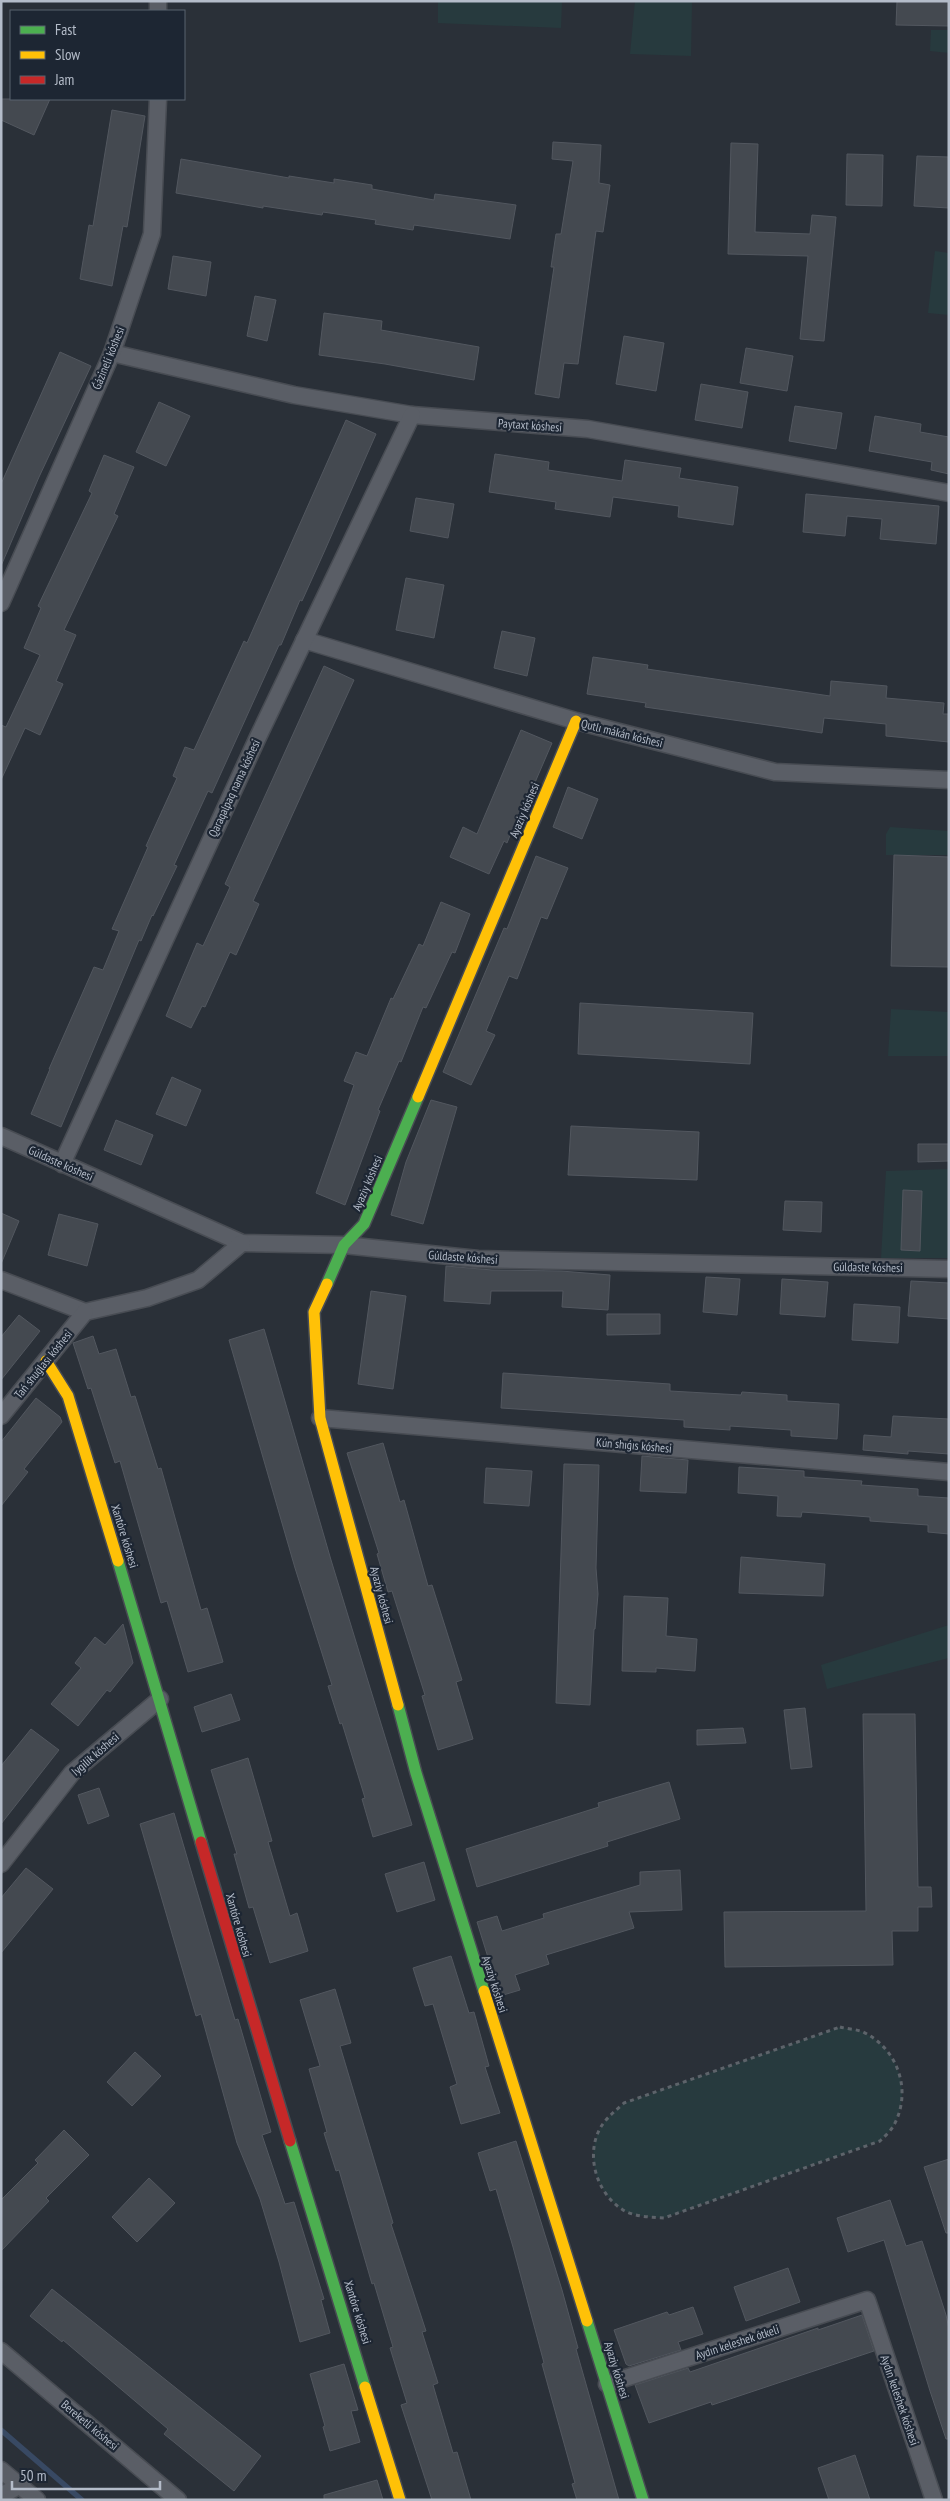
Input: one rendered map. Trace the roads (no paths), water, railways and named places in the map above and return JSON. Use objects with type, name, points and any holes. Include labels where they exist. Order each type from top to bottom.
[{"type":"street","name":"Ǵázineli kóshesi","points":[[1,603],[112,353],[152,234],[158,100]]},
{"type":"street","name":"Paytaxt kóshesi","points":[[112,353],[294,395],[412,415],[588,429],[949,493]]},
{"type":"street","name":"Qaraqalpaq nama kóshesi","points":[[62,1164],[304,640],[412,415]]},
{"type":"street","name":"Qutlı mákán kóshesi","points":[[304,640],[576,721],[775,772],[949,780]]},
{"type":"street","name":"Ayaziy kóshesi","points":[[576,721],[364,1224],[344,1245],[314,1312],[320,1418],[416,1773],[643,2500]]},
{"type":"street","name":"Gúldaste kóshesi","points":[[1,1136],[242,1243],[344,1245],[478,1259],[949,1269]]},
{"type":"street","points":[[1,1280],[85,1312],[147,1298],[198,1280],[242,1243]]},
{"type":"street","name":"Tań shuǵlası kóshesi","points":[[1,1416],[85,1312]]},
{"type":"street","name":"Xantóre kóshesi","points":[[46,1361],[68,1396],[160,1699],[244,1991],[400,2500]]},
{"type":"street","name":"Kún shıǵıs kóshesi","points":[[320,1418],[949,1472]]},
{"type":"street","name":"Iygilik kóshesi","points":[[1,1864],[72,1773],[160,1699]]},
{"type":"street","name":"Aydın keleshek ótkeli","points":[[607,2384],[867,2300]]},
{"type":"street","name":"Aydın keleshek kóshesi","points":[[867,2300],[934,2500]]},
{"type":"street","name":"Bereketli kóshesi","points":[[1,2351],[178,2500]]},
{"type":"street","points":[[1,2470],[37,2500]]},
{"type":"street","points":[[1,2496],[20,2485]]},
{"type":"waterway","points":[[1,2430],[82,2500]]}]
